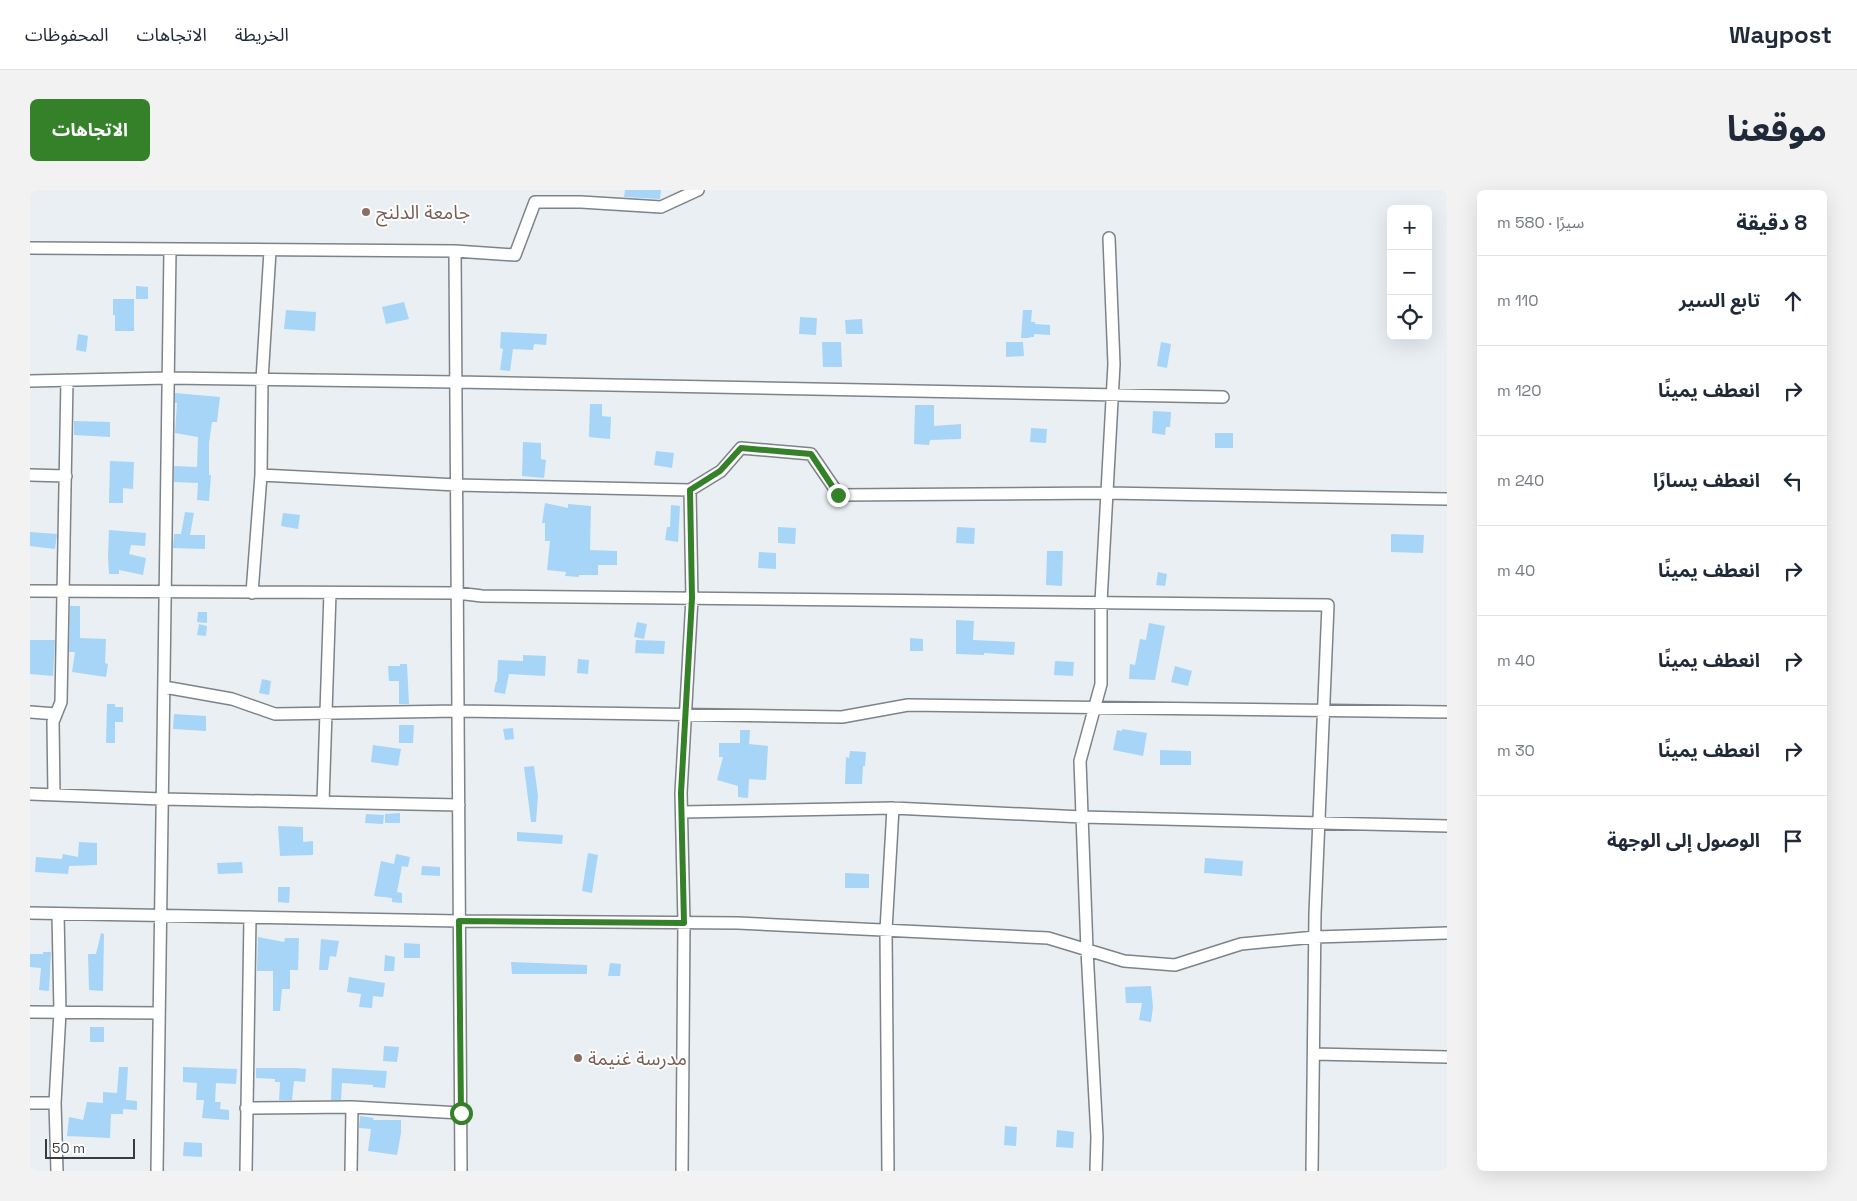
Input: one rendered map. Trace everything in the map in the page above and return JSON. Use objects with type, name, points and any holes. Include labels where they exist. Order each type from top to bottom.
[{"type":"street","points":[[30,248],[455,251],[515,254],[535,202],[581,202],[661,207],[698,190]]},
{"type":"street","points":[[1096,1171],[1097,1137],[1087,950],[1080,761],[1101,684],[1101,602],[1114,364],[1109,238]]},
{"type":"street","points":[[157,1171],[170,250]]},
{"type":"street","points":[[252,593],[261,475],[262,380],[270,250]]},
{"type":"street","points":[[455,251],[461,1171]]},
{"type":"street","points":[[30,381],[169,378],[1223,397]]},
{"type":"street","points":[[54,795],[53,722],[61,702],[68,380]]},
{"type":"street","points":[[261,475],[457,485],[690,490],[720,471],[741,448],[811,454],[838,495],[1107,493],[1447,499]]},
{"type":"street","points":[[30,475],[66,476]]},
{"type":"street","points":[[682,1171],[684,923],[682,812],[685,714],[692,598],[690,490]]},
{"type":"street","points":[[30,591],[457,593],[482,596],[1328,605],[1315,937],[1312,1171]]},
{"type":"street","points":[[323,802],[330,593]]},
{"type":"street","points":[[164,690],[170,688],[232,699],[275,714],[458,711],[842,717],[908,705],[1447,712]]},
{"type":"street","points":[[30,712],[56,714]]},
{"type":"street","points":[[30,794],[162,799],[459,805]]},
{"type":"street","points":[[682,812],[893,808],[1082,817],[1447,826]]},
{"type":"street","points":[[888,1171],[886,930],[893,808]]},
{"type":"street","points":[[30,913],[738,924],[886,930],[1048,938],[1124,961],[1175,965],[1241,944],[1315,937],[1447,933]]},
{"type":"street","points":[[57,1171],[55,1103],[60,1012],[58,914]]},
{"type":"street","points":[[246,1171],[250,917]]},
{"type":"street","points":[[30,1012],[159,1013]]},
{"type":"street","points":[[1314,1054],[1447,1057]]},
{"type":"street","points":[[30,1103],[55,1103]]},
{"type":"street","points":[[246,1108],[352,1107],[461,1113]]},
{"type":"street","points":[[351,1171],[352,1107]]},
{"type":"building","points":[[625,190],[661,190],[660,199],[624,197]]},
{"type":"building","points":[[136,286],[148,287],[148,299],[136,299]]},
{"type":"building","points":[[113,299],[134,299],[134,331],[115,331]]},
{"type":"building","points":[[404,302],[409,319],[386,324],[382,307]]},
{"type":"building","points":[[286,310],[316,312],[315,331],[284,329]]},
{"type":"building","points":[[1023,310],[1032,310],[1031,322],[1050,325],[1050,335],[1034,334],[1034,337],[1021,338]]},
{"type":"building","points":[[800,317],[817,318],[816,335],[799,334]]},
{"type":"building","points":[[862,319],[863,334],[846,334],[845,320]]},
{"type":"building","points":[[501,332],[547,334],[546,345],[534,344],[533,350],[513,349],[510,371],[500,370],[503,349],[500,348]]},
{"type":"building","points":[[78,334],[88,336],[86,352],[76,350]]},
{"type":"building","points":[[822,342],[841,342],[842,367],[823,367]]},
{"type":"building","points":[[1006,342],[1023,342],[1024,356],[1006,357]]},
{"type":"building","points":[[1161,342],[1171,344],[1167,368],[1157,366]]},
{"type":"building","points":[[175,393],[220,397],[217,422],[212,422],[209,443],[209,475],[211,475],[209,501],[197,500],[198,483],[174,482],[174,466],[197,467],[198,437],[175,433],[177,403],[175,403]]},
{"type":"building","points":[[590,404],[602,404],[602,416],[611,417],[610,439],[589,437]]},
{"type":"building","points":[[915,405],[934,405],[934,426],[961,424],[961,439],[930,440],[929,445],[914,444]]},
{"type":"building","points":[[1153,411],[1171,412],[1170,427],[1166,427],[1165,435],[1152,433]]},
{"type":"building","points":[[74,421],[110,422],[110,437],[74,435]]},
{"type":"building","points":[[1031,428],[1047,429],[1046,443],[1030,442]]},
{"type":"building","points":[[1215,433],[1233,433],[1233,448],[1215,448]]},
{"type":"building","points":[[523,442],[541,443],[541,459],[546,460],[544,478],[522,476]]},
{"type":"building","points":[[656,451],[674,453],[672,468],[654,465]]},
{"type":"building","points":[[110,461],[134,462],[133,489],[123,488],[123,503],[109,503]]},
{"type":"building","points":[[545,503],[568,508],[568,504],[591,506],[590,550],[617,551],[617,565],[598,565],[598,575],[579,575],[579,577],[565,576],[566,572],[547,570],[550,541],[545,541],[545,523],[542,523]]},
{"type":"building","points":[[671,505],[680,506],[678,542],[665,540],[667,527],[670,527]]},
{"type":"building","points":[[185,512],[194,513],[190,535],[205,535],[205,549],[173,548],[174,534],[181,534]]},
{"type":"building","points":[[283,513],[300,515],[298,529],[281,526]]},
{"type":"building","points":[[778,527],[796,528],[795,544],[778,543]]},
{"type":"building","points":[[957,527],[975,528],[974,544],[956,543]]},
{"type":"building","points":[[109,530],[146,533],[145,546],[131,545],[129,554],[146,558],[143,575],[119,570],[119,574],[109,574]]},
{"type":"building","points":[[30,532],[57,534],[55,549],[30,546]]},
{"type":"building","points":[[1391,534],[1424,535],[1423,553],[1391,552]]},
{"type":"building","points":[[1047,551],[1063,551],[1062,586],[1046,585]]},
{"type":"building","points":[[759,552],[776,553],[776,569],[758,568]]},
{"type":"building","points":[[1158,572],[1167,574],[1165,586],[1156,585]]},
{"type":"building","points":[[70,606],[80,606],[80,638],[106,639],[105,663],[108,664],[106,677],[72,672],[75,652],[69,652]]},
{"type":"building","points":[[198,612],[207,612],[207,623],[197,622]]},
{"type":"building","points":[[956,620],[974,621],[973,640],[1015,642],[1014,655],[956,654]]},
{"type":"building","points":[[637,622],[647,624],[644,639],[634,637]]},
{"type":"building","points":[[1149,623],[1165,626],[1155,680],[1129,679],[1130,664],[1135,665],[1140,639],[1146,640]]},
{"type":"building","points":[[199,624],[207,626],[206,636],[197,635]]},
{"type":"building","points":[[910,638],[923,639],[923,651],[910,651]]},
{"type":"building","points":[[30,640],[55,640],[53,676],[30,674]]},
{"type":"building","points":[[636,640],[665,641],[664,654],[635,653]]},
{"type":"building","points":[[523,655],[546,656],[545,676],[509,674],[505,694],[494,692],[497,682],[498,660],[523,661]]},
{"type":"building","points":[[578,659],[589,660],[588,674],[577,673]]},
{"type":"building","points":[[1055,661],[1074,662],[1073,676],[1054,675]]},
{"type":"building","points":[[400,664],[407,664],[409,704],[399,704],[399,681],[389,681],[388,666],[400,666]]},
{"type":"building","points":[[1175,666],[1192,671],[1188,686],[1171,682]]},
{"type":"building","points":[[262,679],[271,681],[269,695],[259,693]]},
{"type":"building","points":[[107,704],[123,707],[123,722],[115,722],[115,743],[106,743]]},
{"type":"building","points":[[174,714],[206,716],[206,731],[173,729]]},
{"type":"building","points":[[399,725],[414,725],[413,743],[399,743]]},
{"type":"building","points":[[513,728],[514,739],[505,740],[503,729]]},
{"type":"building","points":[[1122,729],[1147,733],[1143,756],[1113,750],[1117,730],[1122,731]]},
{"type":"building","points":[[740,730],[750,730],[749,744],[768,746],[766,780],[749,779],[748,798],[738,797],[738,786],[717,780],[723,757],[719,757],[719,743],[740,743]]},
{"type":"building","points":[[373,745],[401,749],[398,766],[371,762]]},
{"type":"building","points":[[1160,750],[1191,751],[1191,765],[1160,765]]},
{"type":"building","points":[[850,751],[866,752],[862,784],[845,784],[846,757],[849,758]]},
{"type":"building","points":[[534,766],[538,796],[536,822],[531,822],[524,767]]},
{"type":"building","points":[[400,813],[400,823],[385,823],[385,814]]},
{"type":"building","points":[[366,814],[384,815],[383,824],[365,823]]},
{"type":"building","points":[[278,826],[303,827],[303,842],[313,841],[313,855],[280,856]]},
{"type":"building","points":[[517,832],[563,835],[562,844],[517,841]]},
{"type":"building","points":[[79,842],[97,843],[97,865],[69,866],[68,874],[35,872],[36,857],[62,859],[63,854],[78,857]]},
{"type":"building","points":[[588,853],[598,855],[592,893],[582,891]]},
{"type":"building","points":[[396,854],[410,857],[408,867],[402,866],[397,892],[402,893],[402,903],[392,902],[392,898],[374,896],[381,861],[394,864]]},
{"type":"building","points":[[1205,858],[1243,861],[1242,876],[1204,873]]},
{"type":"building","points":[[242,862],[243,873],[218,874],[217,863]]},
{"type":"building","points":[[422,866],[440,867],[440,876],[421,875]]},
{"type":"building","points":[[845,873],[869,874],[869,888],[845,888]]},
{"type":"building","points":[[278,887],[290,887],[289,903],[278,902]]},
{"type":"building","points":[[101,933],[104,934],[103,991],[89,990],[88,954],[96,954]]},
{"type":"building","points":[[258,937],[284,942],[285,938],[299,938],[298,970],[290,970],[290,989],[282,989],[280,1011],[273,1011],[273,971],[257,971]]},
{"type":"building","points":[[321,939],[339,941],[336,957],[330,956],[328,970],[319,970]]},
{"type":"building","points":[[404,943],[420,944],[420,958],[404,958]]},
{"type":"building","points":[[43,952],[51,952],[49,991],[39,990],[41,968],[30,967],[30,954],[43,954]]},
{"type":"building","points":[[385,955],[395,957],[394,971],[384,971]]},
{"type":"building","points":[[511,962],[587,965],[587,974],[512,974]]},
{"type":"building","points":[[610,963],[621,964],[620,976],[608,976]]},
{"type":"building","points":[[349,977],[385,983],[383,997],[373,996],[372,1008],[359,1007],[361,994],[347,992]]},
{"type":"building","points":[[1151,986],[1153,1007],[1151,1022],[1139,1020],[1142,1003],[1126,1003],[1125,987]]},
{"type":"building","points":[[90,1027],[104,1027],[104,1042],[90,1042]]},
{"type":"building","points":[[384,1046],[399,1047],[397,1062],[383,1061]]},
{"type":"building","points":[[119,1067],[128,1067],[126,1100],[137,1101],[137,1110],[123,1109],[123,1114],[111,1114],[110,1138],[67,1136],[69,1117],[83,1120],[87,1102],[103,1103],[103,1092],[117,1093]]},
{"type":"building","points":[[183,1067],[237,1069],[236,1084],[216,1083],[215,1102],[221,1102],[220,1109],[229,1110],[229,1120],[202,1118],[204,1100],[196,1100],[197,1083],[183,1082]]},
{"type":"building","points":[[256,1068],[306,1069],[305,1082],[294,1081],[292,1100],[279,1100],[280,1082],[275,1082],[275,1079],[256,1078]]},
{"type":"building","points":[[332,1068],[387,1071],[385,1088],[373,1087],[373,1085],[342,1083],[341,1100],[331,1100]]},
{"type":"building","points":[[360,1116],[374,1118],[373,1120],[401,1120],[397,1155],[368,1151],[371,1129],[359,1128]]},
{"type":"building","points":[[1005,1126],[1017,1127],[1016,1146],[1004,1145]]},
{"type":"building","points":[[1057,1130],[1074,1132],[1073,1148],[1056,1147]]},
{"type":"building","points":[[184,1142],[202,1143],[202,1157],[183,1156]]},
{"type":"place","name":"جامعة الدلنج","points":[[366,212]]},
{"type":"place","name":"مدرسة غنيمة","points":[[578,1058]]},
{"type":"route","points":[[461,1113],[459,921],[684,923],[681,793],[692,598],[690,490],[720,471],[741,448],[811,454],[838,495]]}]
